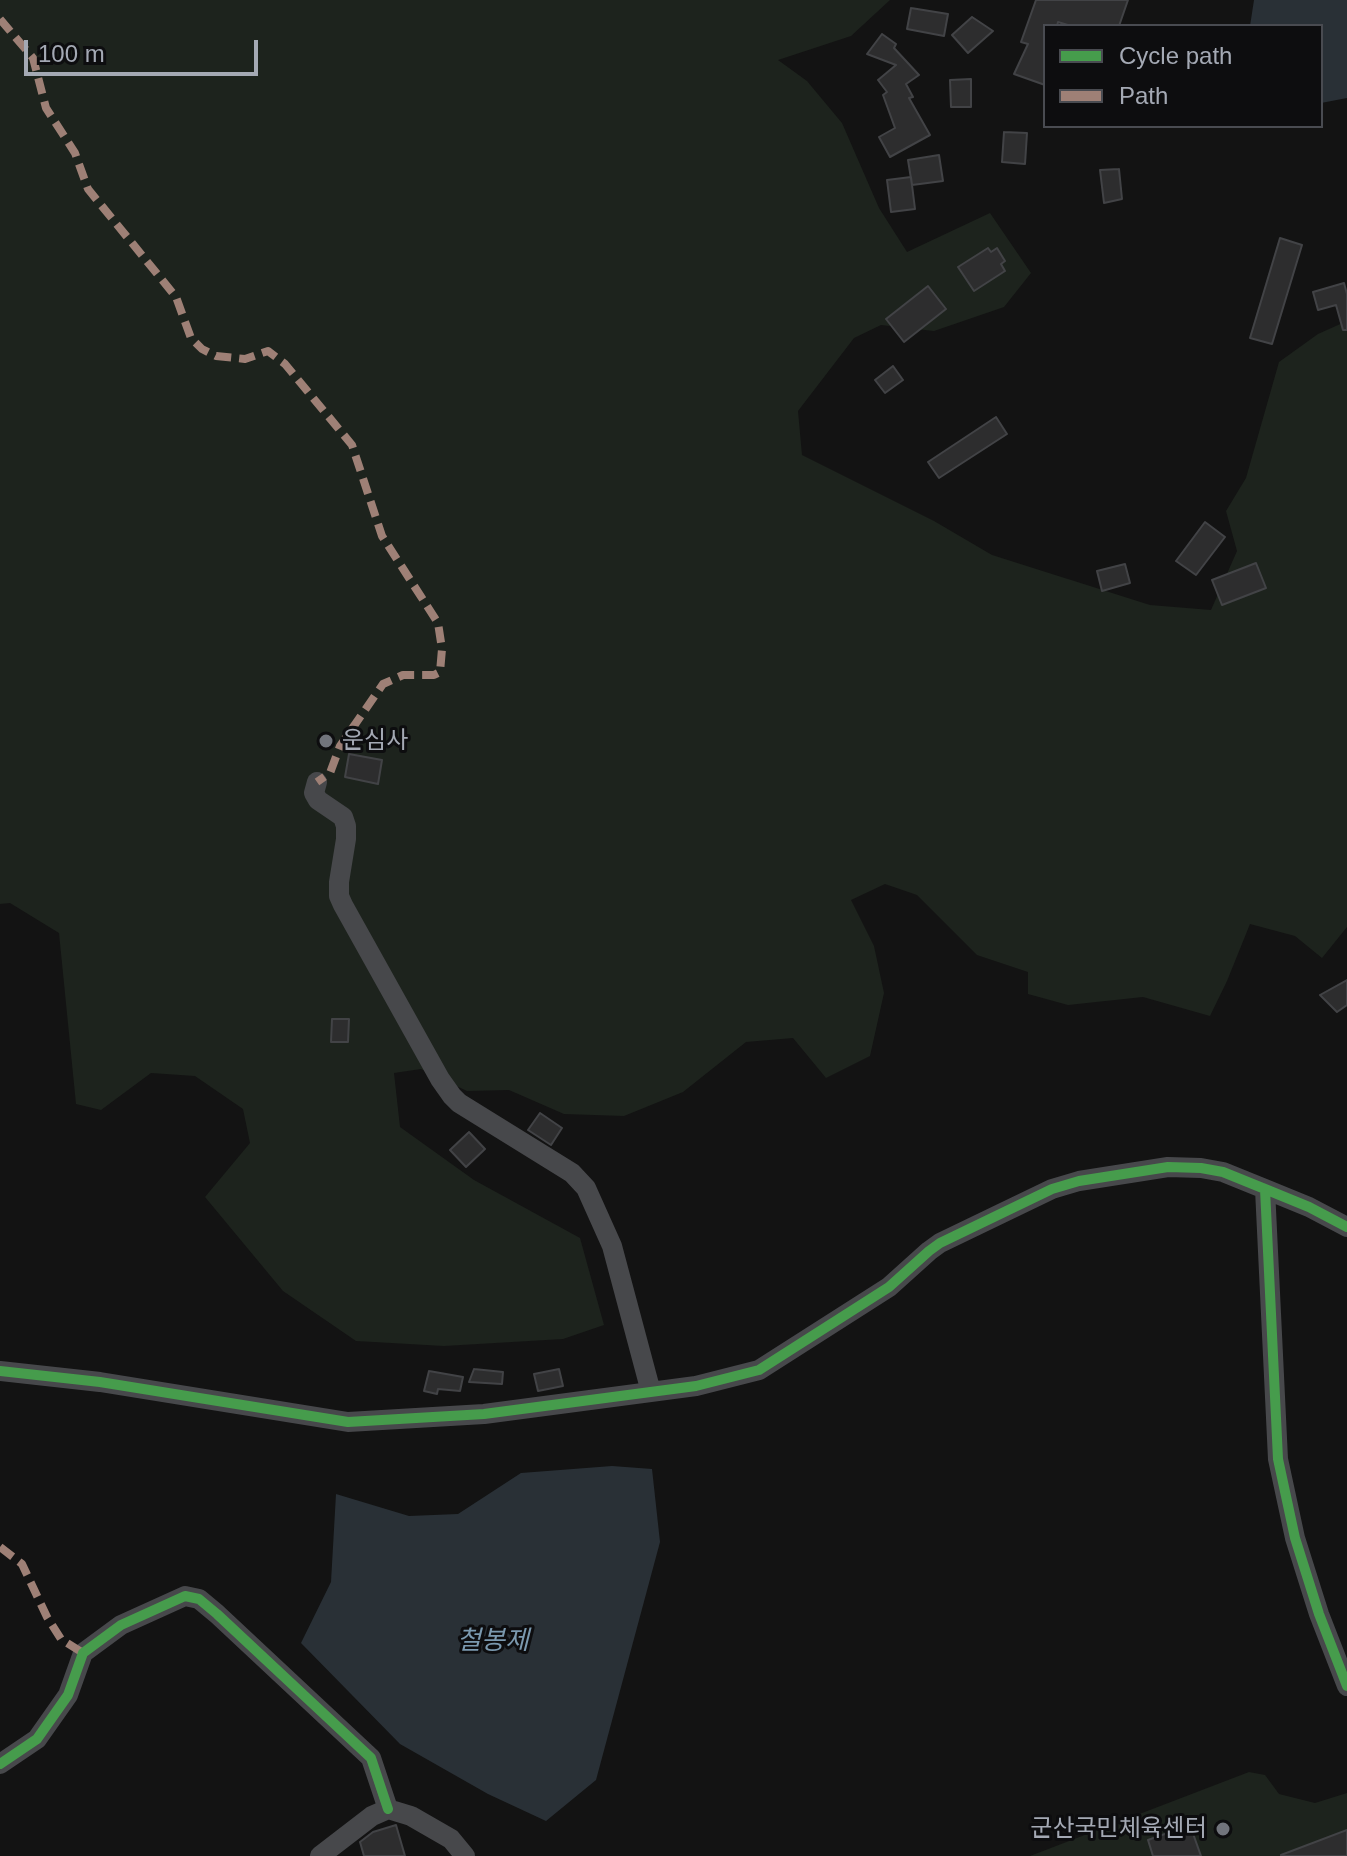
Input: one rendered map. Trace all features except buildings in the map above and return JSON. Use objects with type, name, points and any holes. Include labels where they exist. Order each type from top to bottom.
[{"type":"street","points":[[317,782],[314,793],[318,800],[343,817],[346,826],[339,896],[440,1079],[459,1103],[572,1173],[586,1188],[612,1246],[651,1392]]},
{"type":"street","points":[[0,1371],[100,1382],[348,1422],[484,1414],[696,1386],[759,1370],[889,1287],[940,1243],[1065,1184],[1180,1167],[1201,1168],[1223,1172],[1309,1207],[1347,1227]]},
{"type":"street","points":[[1265,1189],[1278,1459],[1295,1538],[1319,1614],[1347,1686]]},
{"type":"street","points":[[0,1764],[37,1739],[68,1695],[83,1653],[121,1625],[185,1596],[199,1599],[217,1614],[371,1758],[388,1809]]},
{"type":"street","points":[[320,1856],[372,1816],[388,1809],[411,1816],[451,1839],[465,1856]]},
{"type":"shaded area","points":[[0,0],[890,0],[851,36],[778,60],[807,81],[842,123],[879,208],[907,252],[990,213],[1031,273],[1004,307],[934,331],[881,325],[854,338],[798,411],[802,455],[934,521],[992,555],[1150,605],[1211,610],[1237,551],[1226,511],[1246,478],[1279,362],[1318,334],[1347,321],[1347,927],[1322,958],[1295,936],[1250,924],[1210,1016],[1143,997],[1068,1005],[1028,994],[1028,972],[977,955],[917,895],[885,884],[851,900],[874,946],[884,993],[870,1056],[826,1078],[793,1038],[746,1042],[683,1092],[624,1116],[564,1114],[509,1090],[467,1091],[421,1069],[394,1073],[400,1127],[474,1180],[580,1238],[604,1325],[563,1339],[444,1346],[356,1341],[283,1291],[205,1197],[250,1143],[243,1109],[195,1076],[151,1073],[101,1110],[76,1104],[59,933],[10,903],[0,904]]},
{"type":"shaded area","name":"군산국민체육센터","points":[[1249,1772],[1265,1775],[1279,1794],[1315,1803],[1347,1793],[1347,1856],[1030,1856]]},
{"type":"water","points":[[1254,0],[1347,0],[1347,98],[1323,103],[1323,24],[1250,24]]},
{"type":"water","name":"철봉제","points":[[612,1466],[652,1469],[660,1542],[596,1780],[546,1821],[488,1794],[400,1744],[301,1643],[331,1582],[336,1494],[409,1516],[458,1514],[521,1473]]},
{"type":"marked path","points":[[0,19],[33,58],[46,108],[75,153],[88,189],[176,297],[191,338],[202,349],[216,356],[245,359],[268,351],[285,364],[352,445],[382,536],[438,623],[442,649],[440,672],[434,675],[403,675],[383,684],[340,746],[330,773],[317,782]]},
{"type":"marked path","points":[[0,1547],[22,1564],[61,1639],[83,1653]]},
{"type":"cycle path","points":[[0,1371],[100,1382],[348,1422],[484,1414],[696,1386],[759,1370],[889,1287],[940,1243],[1052,1189],[1079,1181],[1168,1167],[1201,1168],[1223,1172],[1309,1207],[1347,1227]]},
{"type":"cycle path","points":[[1265,1189],[1278,1459],[1295,1538],[1319,1614],[1347,1686]]},
{"type":"cycle path","points":[[0,1764],[37,1739],[68,1695],[83,1653],[121,1625],[185,1596],[199,1599],[217,1614],[371,1758],[388,1809]]},
{"type":"place","name":"운심사","points":[[326,741]]},
{"type":"place","name":"군산국민체육센터","points":[[1223,1829]]}]
